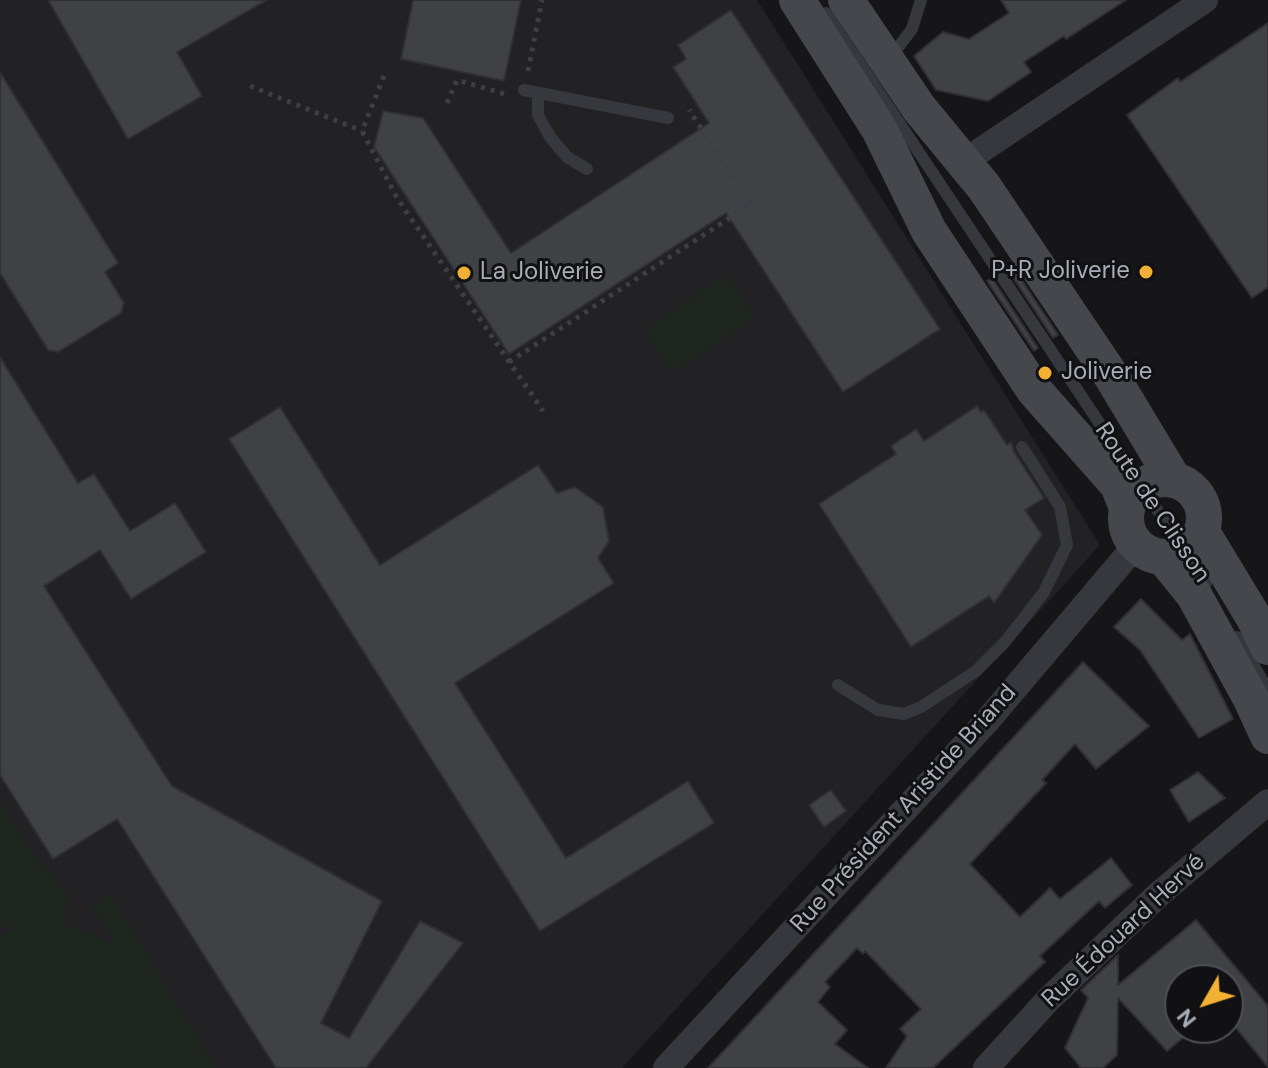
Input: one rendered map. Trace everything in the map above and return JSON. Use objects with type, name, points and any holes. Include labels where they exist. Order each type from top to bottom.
[{"type":"main road","name":"Route de Clisson","points":[[797,0],[879,129],[929,231],[1034,390],[1118,485],[1147,492]]},
{"type":"main road","name":"Route de Clisson","points":[[846,0],[919,108],[965,161],[1112,377],[1147,492]]},
{"type":"main road","points":[[1189,487],[1199,500],[1204,515],[1172,547],[1128,532],[1147,492],[1189,487]]},
{"type":"main road","name":"Route de Clisson","points":[[1172,547],[1268,647]]},
{"type":"main road","name":"Route de Clisson","points":[[1172,547],[1177,572],[1194,595],[1268,736]]},
{"type":"street","points":[[965,161],[1205,0]]},
{"type":"street","name":"Rue Président Aristide Briand","points":[[666,1068],[987,721],[1172,547]]},
{"type":"street","name":"Rue Édouard Hervé","points":[[986,1068],[1048,1000],[1158,895],[1268,802]]},
{"type":"lane","name":"Route de Clisson","points":[[818,0],[1147,492]]},
{"type":"lane","points":[[886,63],[912,29],[921,0]]},
{"type":"lane","points":[[524,90],[668,118]]},
{"type":"lane","points":[[538,93],[538,115],[550,137],[567,157],[587,169]]},
{"type":"lane","points":[[838,685],[878,710],[904,714],[931,701],[976,671],[1004,643],[1044,592],[1067,545],[1060,507],[1022,447]]},
{"type":"lane","name":"Route de Clisson","points":[[1172,547],[1213,595]]},
{"type":"lane","points":[[1228,622],[1268,690]]},
{"type":"path","points":[[447,103],[457,80],[522,99],[542,0]]},
{"type":"path","points":[[362,131],[384,76]]},
{"type":"path","points":[[250,86],[362,131],[397,198],[543,411]]},
{"type":"path","points":[[509,362],[751,204],[686,106]]},
{"type":"shaded area","name":"La Joliverie","points":[[0,0],[757,0],[1100,545],[622,1068],[0,1068]]},
{"type":"shaded area","points":[[723,276],[732,281],[752,312],[750,321],[677,370],[670,368],[648,336],[651,326]]},
{"type":"shaded area","points":[[0,800],[38,860],[70,896],[61,924],[108,944],[115,941],[91,906],[110,894],[216,1068],[0,1068],[0,935],[16,927],[0,926]]},
{"type":"building","points":[[48,0],[267,0],[177,52],[202,96],[128,139]]},
{"type":"building","points":[[413,0],[521,0],[504,81],[401,59]]},
{"type":"building","points":[[1001,0],[1126,0],[1024,62],[1031,72],[988,101],[936,90],[914,56],[943,32],[969,39],[1009,13]]},
{"type":"building","points":[[731,10],[940,329],[843,392],[726,213],[509,354],[374,147],[383,111],[423,118],[511,253],[709,123],[673,67],[686,59],[678,45]]},
{"type":"building","points":[[1268,23],[1268,287],[1252,298],[1127,115],[1178,78],[1180,82]]},
{"type":"building","points":[[0,72],[118,263],[105,272],[124,303],[121,313],[58,352],[48,350],[0,273]]},
{"type":"building","points":[[1011,264],[1058,335],[1053,338],[1006,267]]},
{"type":"building","points":[[992,278],[1038,348],[1034,351],[987,281]]},
{"type":"building","points":[[0,357],[78,483],[94,474],[130,531],[175,503],[206,552],[131,599],[100,550],[44,586],[172,786],[382,901],[321,1023],[349,1038],[420,921],[463,943],[366,1068],[276,1068],[117,819],[53,859],[0,775]]},
{"type":"building","points":[[977,406],[981,412],[984,410],[1007,445],[1011,442],[1014,452],[1044,498],[1025,510],[1042,535],[994,603],[989,596],[911,647],[819,504],[896,454],[891,446],[916,429],[924,441]]},
{"type":"building","points":[[280,407],[380,565],[538,465],[557,493],[575,487],[603,507],[609,541],[598,558],[614,583],[455,683],[566,858],[688,781],[714,823],[540,931],[229,439]]},
{"type":"building","points":[[1141,599],[1182,640],[1190,634],[1233,719],[1199,738],[1140,650],[1114,627]]},
{"type":"building","points":[[1083,662],[1149,726],[1096,769],[1075,744],[1042,780],[1046,783],[970,864],[1020,917],[1050,888],[1060,899],[1111,858],[1132,885],[1105,908],[1099,901],[1040,956],[1045,962],[933,1068],[886,1068],[907,1036],[900,1029],[921,1009],[865,951],[863,954],[857,948],[825,982],[830,987],[818,1002],[847,1030],[835,1044],[868,1068],[708,1068]]},
{"type":"building","points":[[1198,772],[1225,798],[1189,822],[1170,790]]},
{"type":"building","points":[[831,790],[846,811],[824,827],[809,805]]},
{"type":"building","points":[[1196,920],[1233,964],[1164,964],[1164,1044],[1175,1044],[1167,1051],[1118,998],[1117,1055],[1103,1068],[1081,1068],[1065,1048],[1088,998],[1081,990],[1118,955],[1118,985]]},
{"type":"building","points":[[1244,977],[1268,1006],[1268,1067],[1244,1038]]},
{"type":"place","name":"P+R Joliverie","points":[[1146,272]]},
{"type":"place","name":"La Joliverie","points":[[464,273]]},
{"type":"place","name":"Joliverie","points":[[1045,373]]}]
